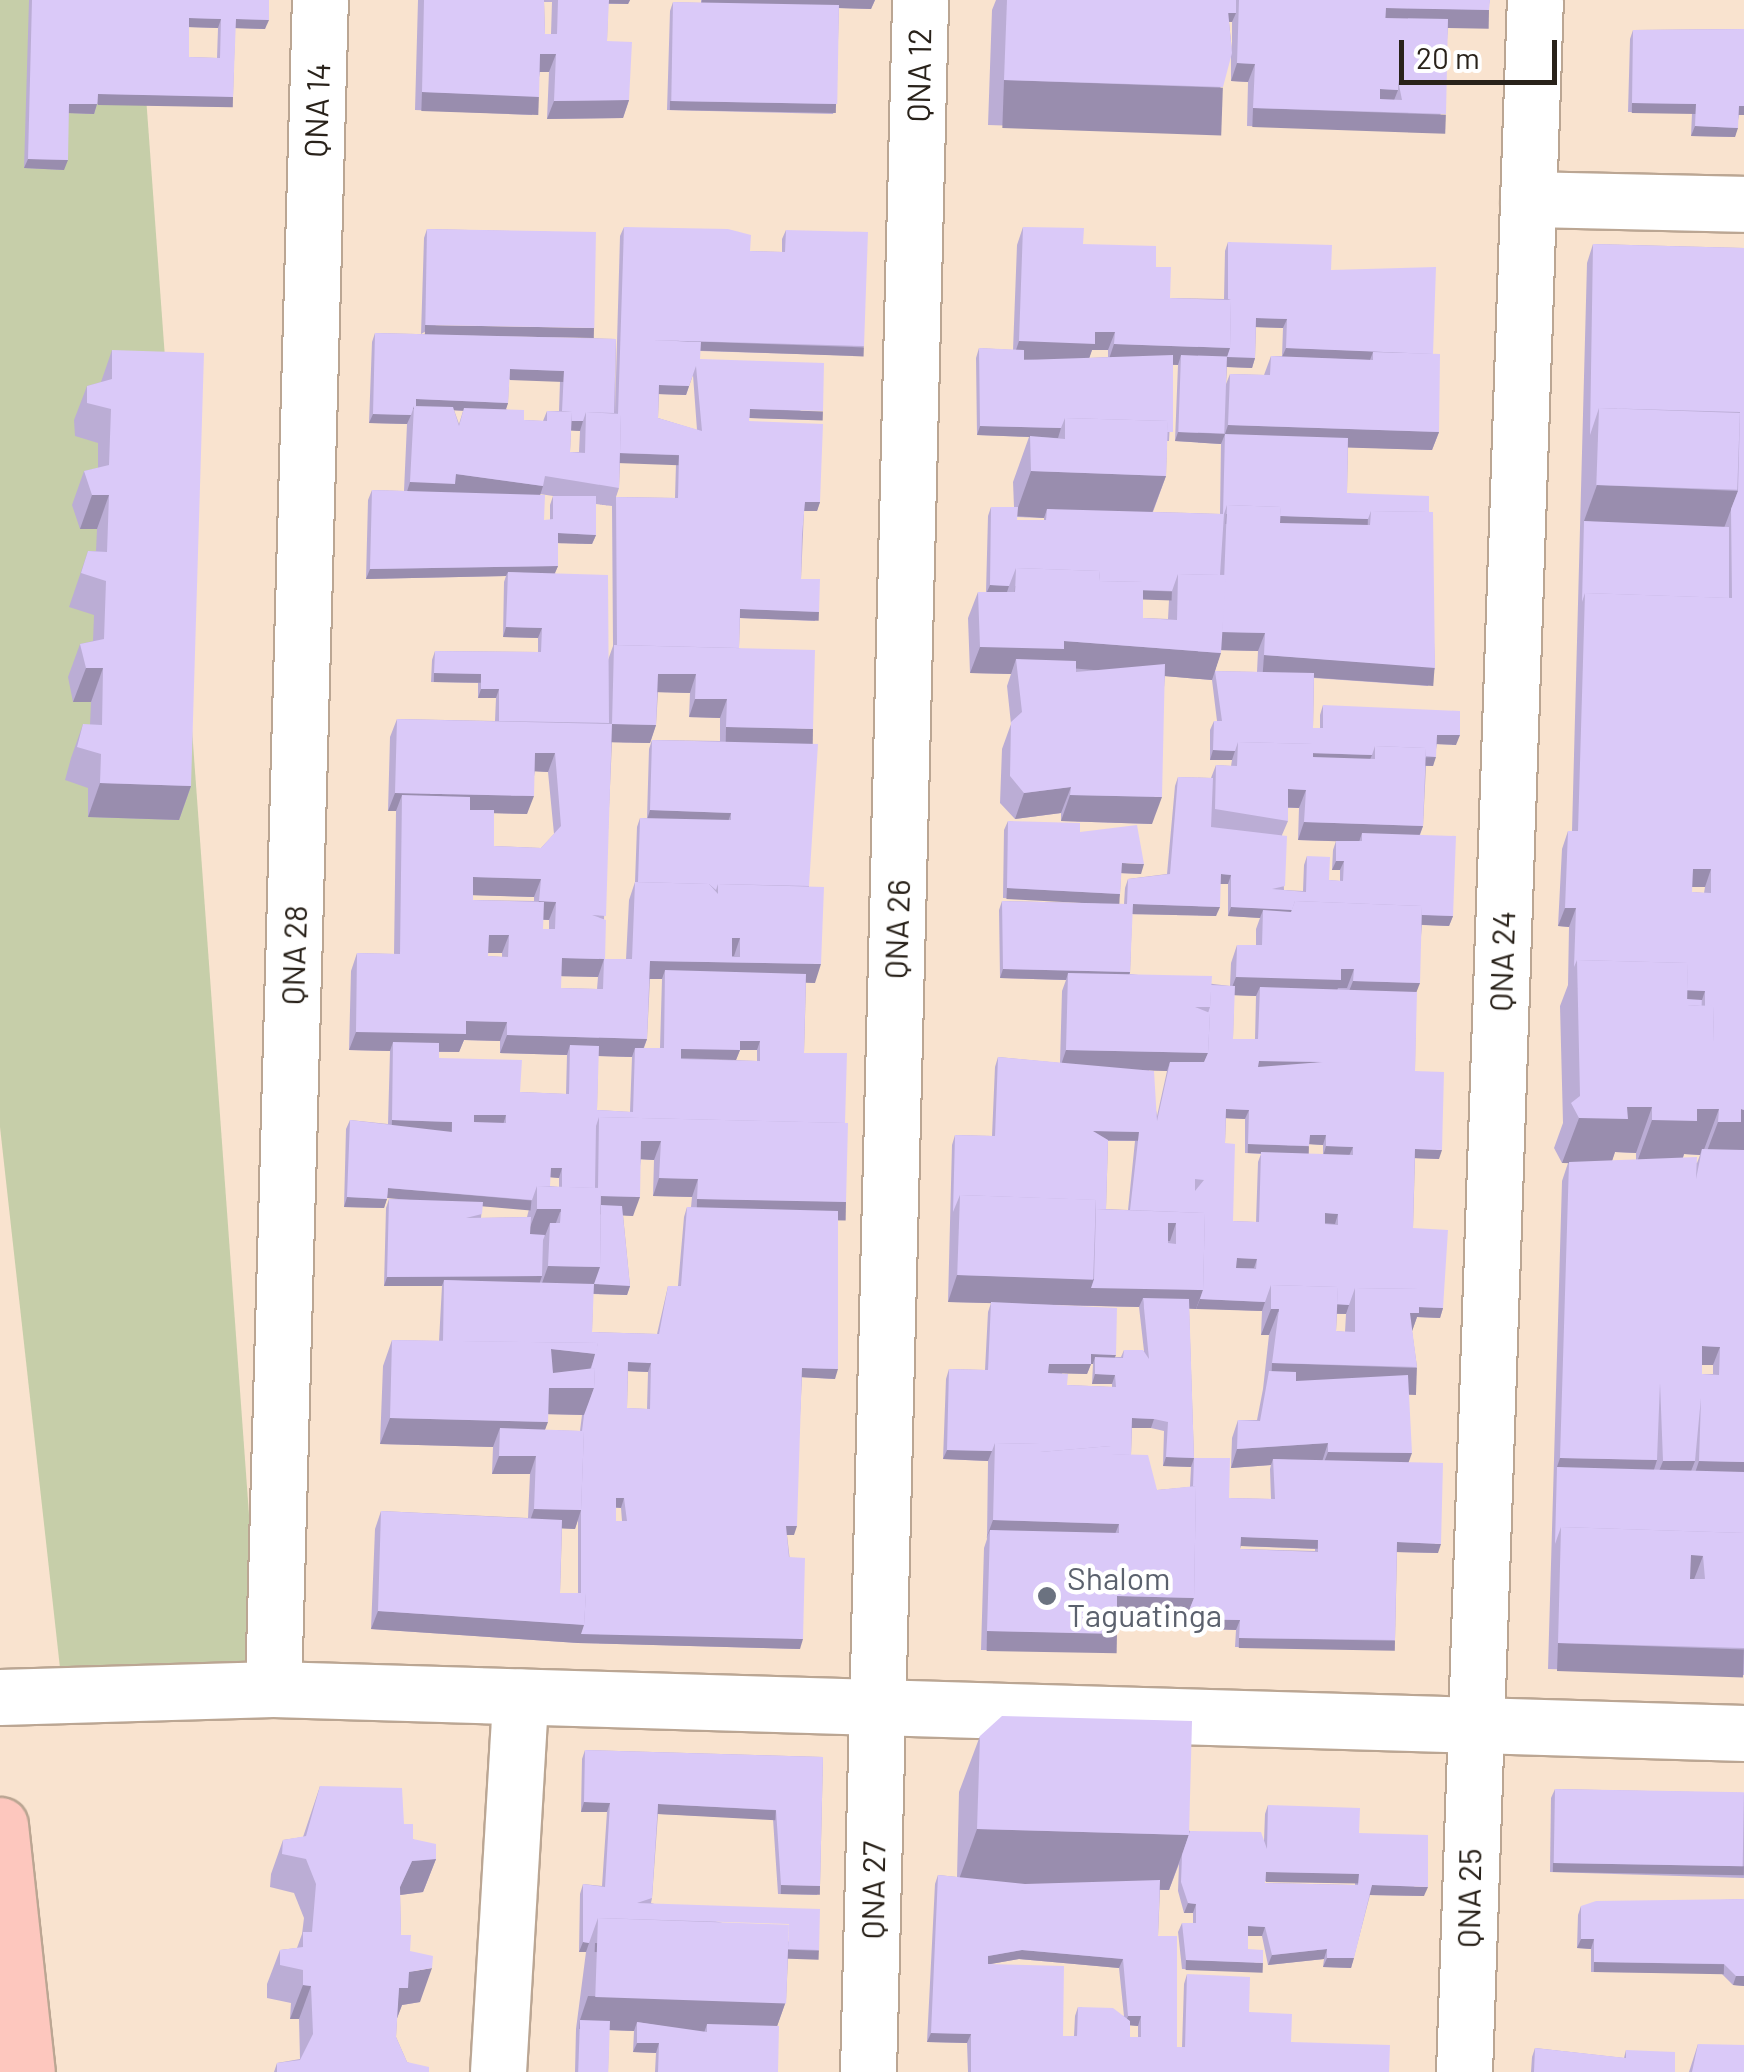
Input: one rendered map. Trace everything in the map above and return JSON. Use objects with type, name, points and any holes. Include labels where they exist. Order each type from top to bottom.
[{"type":"highway","points":[[0,1825],[28,2072]]},
{"type":"street","name":"QNA 14","points":[[314,221],[320,0]]},
{"type":"street","name":"QNA 12","points":[[916,150],[920,0]]},
{"type":"street","name":"QNA 24","points":[[1473,1724],[1534,0]]},
{"type":"street","name":"QNA 26","points":[[875,1708],[916,150]]},
{"type":"street","points":[[1528,199],[1744,204]]},
{"type":"street","name":"QNA 28","points":[[274,1688],[314,221]]},
{"type":"street","points":[[0,1698],[274,1688],[1744,1733]]},
{"type":"street","points":[[498,2072],[520,1697]]},
{"type":"street","name":"QNA 27","points":[[868,2072],[875,1708]]},
{"type":"street","name":"QNA 25","points":[[1464,2072],[1473,1724]]},
{"type":"green space","points":[[0,0],[139,0],[260,1666],[61,1677],[0,1127]]},
{"type":"building","points":[[32,0],[269,0],[269,20],[236,19],[233,97],[98,94],[97,104],[69,104],[68,160],[28,159]],"holes":[[[189,18],[221,19],[220,58],[189,57]]]},
{"type":"building","points":[[424,0],[544,0],[545,34],[557,34],[558,0],[609,0],[607,41],[632,42],[629,100],[554,101],[556,54],[540,54],[539,97],[422,92]]},
{"type":"building","points":[[1007,0],[1227,0],[1232,53],[1223,87],[1004,80]]},
{"type":"building","points":[[1227,0],[1236,0],[1236,13],[1227,13]]},
{"type":"building","points":[[1239,0],[1490,0],[1489,10],[1386,8],[1385,18],[1448,19],[1446,114],[1253,108],[1255,64],[1237,63]],"holes":[[[1398,80],[1402,100],[1380,99],[1380,89],[1398,90]]]},
{"type":"building","points":[[673,2],[839,5],[837,104],[671,101]]},
{"type":"building","points":[[1744,29],[1744,106],[1739,106],[1738,128],[1695,126],[1696,104],[1632,103],[1633,30]]},
{"type":"building","points":[[624,227],[728,229],[751,235],[750,251],[785,252],[786,230],[868,232],[864,346],[652,340],[701,342],[700,359],[824,363],[823,411],[750,409],[749,421],[823,424],[820,502],[805,502],[801,579],[820,579],[819,612],[740,609],[739,648],[617,645],[616,497],[678,498],[679,455],[620,453]],"holes":[[[696,366],[702,431],[658,418],[659,385],[689,386]]]},
{"type":"building","points":[[1023,227],[1084,228],[1083,244],[1156,246],[1156,267],[1171,267],[1170,298],[1231,300],[1230,348],[1114,344],[1115,332],[1095,332],[1095,344],[1019,341]]},
{"type":"building","points":[[427,229],[596,232],[594,328],[425,325]]},
{"type":"building","points":[[1228,242],[1332,245],[1331,270],[1436,267],[1433,354],[1286,348],[1287,319],[1256,318],[1255,358],[1227,357],[1231,300]]},
{"type":"building","points":[[1593,244],[1744,248],[1744,1042],[1713,1042],[1714,1006],[1705,1006],[1705,991],[1687,990],[1688,963],[1577,960],[1574,967],[1576,908],[1565,908],[1568,831],[1578,831],[1585,593],[1732,598],[1731,509],[1738,491],[1740,412],[1599,408],[1590,435]],"holes":[[[1693,869],[1711,869],[1711,893],[1692,892]]]},
{"type":"building","points":[[375,333],[616,339],[614,413],[586,412],[583,421],[572,421],[572,412],[562,411],[564,371],[510,369],[508,403],[416,399],[411,415],[373,414]]},
{"type":"building","points":[[979,348],[1024,350],[1024,360],[1173,355],[1173,432],[1167,432],[1168,421],[1065,418],[1061,428],[980,426]]},
{"type":"building","points":[[112,350],[204,353],[191,786],[100,783],[101,754],[77,747],[83,724],[102,725],[103,668],[86,668],[80,644],[104,639],[106,581],[81,573],[88,551],[107,552],[109,495],[92,495],[84,471],[109,465],[111,409],[87,403],[87,386],[112,379]]},
{"type":"building","points":[[1373,352],[1440,354],[1439,432],[1228,425],[1230,374],[1270,375],[1271,356],[1373,360]]},
{"type":"building","points":[[1181,355],[1227,357],[1224,434],[1178,432]]},
{"type":"building","points":[[414,406],[453,407],[459,426],[464,408],[524,410],[524,420],[547,421],[547,411],[572,412],[570,452],[585,453],[586,412],[621,414],[619,488],[545,476],[543,486],[456,474],[455,484],[410,482]]},
{"type":"building","points":[[1599,408],[1740,413],[1737,490],[1596,485]]},
{"type":"building","points":[[1065,418],[1168,421],[1166,476],[1031,471],[1030,436],[1065,439]]},
{"type":"building","points":[[1225,434],[1348,438],[1347,493],[1429,496],[1429,512],[1371,511],[1368,519],[1280,516],[1281,507],[1227,505],[1220,575],[1178,574],[1172,591],[1143,590],[1143,582],[1099,581],[1100,571],[1016,568],[1009,586],[990,585],[991,507],[1018,507],[1017,520],[1046,520],[1047,509],[1223,514]]},
{"type":"building","points":[[372,490],[545,495],[544,520],[553,519],[553,496],[596,496],[596,535],[558,533],[558,566],[370,569]]},
{"type":"building","points":[[1227,505],[1281,507],[1280,523],[1370,525],[1371,511],[1433,512],[1435,668],[1264,655],[1265,633],[1222,632]]},
{"type":"building","points":[[1584,521],[1729,527],[1729,598],[1585,593],[1582,602]]},
{"type":"building","points":[[1016,568],[1100,571],[1099,581],[1143,582],[1143,618],[1177,620],[1178,574],[1226,575],[1221,653],[1064,641],[1064,649],[980,647],[978,592],[1015,592]]},
{"type":"building","points":[[508,572],[608,575],[609,723],[499,721],[499,689],[481,689],[481,674],[434,673],[435,651],[541,652],[542,628],[506,627]]},
{"type":"building","points":[[614,645],[815,650],[813,729],[726,727],[727,699],[695,699],[696,674],[658,674],[656,725],[612,724]]},
{"type":"building","points":[[1016,659],[1076,661],[1076,672],[1165,664],[1162,797],[1070,795],[1071,787],[1024,793],[1010,776],[1011,722],[1022,712]]},
{"type":"building","points":[[1215,671],[1314,673],[1313,728],[1323,728],[1323,705],[1460,711],[1460,735],[1437,735],[1436,757],[1426,756],[1426,748],[1375,746],[1372,755],[1313,753],[1313,744],[1238,742],[1235,751],[1213,750],[1214,721],[1222,721]]},
{"type":"building","points":[[397,719],[612,724],[606,916],[592,915],[606,920],[605,959],[632,959],[635,882],[709,884],[718,894],[718,884],[824,887],[821,964],[650,961],[647,1039],[507,1035],[507,1022],[466,1021],[466,1034],[356,1032],[357,953],[400,954],[402,795],[470,797],[470,810],[494,810],[494,846],[541,848],[561,826],[555,753],[535,753],[534,796],[395,793]],"holes":[[[473,877],[541,879],[539,901],[556,902],[555,929],[543,929],[544,902],[473,900]],[[489,935],[509,935],[508,957],[488,956]],[[732,938],[740,938],[740,957],[732,957]],[[562,958],[604,959],[603,989],[561,988]]]},
{"type":"building","points":[[652,740],[818,744],[809,886],[718,884],[716,890],[709,884],[638,882],[640,818],[731,820],[731,813],[650,810]]},
{"type":"building","points":[[1238,742],[1313,744],[1313,757],[1375,759],[1375,746],[1426,748],[1423,826],[1304,822],[1306,790],[1288,789],[1288,821],[1215,809],[1216,765],[1237,766]]},
{"type":"building","points":[[1178,777],[1213,778],[1211,827],[1287,836],[1285,886],[1272,889],[1306,892],[1307,856],[1330,857],[1329,880],[1343,881],[1344,861],[1336,861],[1336,841],[1362,841],[1362,833],[1456,836],[1453,916],[1422,915],[1422,906],[1295,901],[1292,910],[1231,907],[1231,875],[1221,874],[1220,907],[1133,904],[1130,972],[1003,969],[1002,901],[1127,904],[1128,879],[1170,874]]},
{"type":"building","points":[[1008,821],[1080,823],[1080,832],[1137,825],[1144,864],[1122,863],[1120,894],[1007,888]]},
{"type":"building","points":[[1295,901],[1422,906],[1420,983],[1353,981],[1354,969],[1341,969],[1341,980],[1236,977],[1237,945],[1262,945],[1263,910],[1291,912]]},
{"type":"building","points":[[1577,960],[1688,963],[1687,1005],[1714,1006],[1713,1042],[1744,1042],[1741,1122],[1718,1122],[1719,1109],[1697,1109],[1697,1121],[1652,1120],[1652,1107],[1627,1107],[1628,1119],[1579,1118],[1571,1103],[1580,1096]]},
{"type":"building","points":[[665,970],[806,974],[804,1053],[847,1053],[845,1123],[599,1117],[595,1188],[562,1187],[562,1168],[551,1168],[550,1186],[537,1186],[532,1200],[388,1188],[387,1199],[347,1197],[350,1120],[452,1132],[452,1122],[392,1120],[393,1042],[439,1043],[439,1058],[522,1060],[520,1092],[569,1094],[570,1045],[599,1046],[597,1110],[633,1112],[635,1048],[664,1048]],"holes":[[[740,1041],[760,1041],[760,1061],[681,1059],[681,1049],[740,1050]],[[474,1115],[506,1115],[506,1123],[474,1122]]]},
{"type":"building","points":[[1068,973],[1212,976],[1210,1007],[1195,1007],[1210,1013],[1208,1053],[1066,1050]]},
{"type":"building","points":[[1211,985],[1235,986],[1233,1039],[1258,1039],[1260,987],[1417,992],[1415,1071],[1444,1072],[1442,1150],[1415,1149],[1413,1228],[1448,1230],[1443,1308],[1419,1307],[1419,1289],[1355,1288],[1349,1305],[1337,1304],[1338,1287],[1271,1285],[1265,1302],[1200,1299],[1205,1213],[1130,1210],[1139,1132],[1093,1131],[1108,1140],[1106,1209],[1096,1209],[1096,1200],[960,1195],[953,1212],[955,1135],[995,1136],[998,1057],[1154,1071],[1157,1121],[1170,1062],[1204,1062],[1208,1053]],"holes":[[[1259,1061],[1323,1062],[1258,1067]],[[1226,1109],[1249,1110],[1248,1144],[1309,1146],[1310,1135],[1326,1135],[1326,1146],[1353,1147],[1353,1155],[1261,1152],[1259,1222],[1233,1221],[1235,1144],[1225,1143]],[[1325,1213],[1338,1214],[1338,1225],[1325,1224]],[[1237,1258],[1257,1259],[1256,1269],[1236,1268]]]},
{"type":"building","points":[[1687,999],[1702,1000],[1702,1006],[1687,1005]]},
{"type":"building","points":[[599,1117],[848,1123],[846,1202],[697,1199],[698,1179],[659,1178],[661,1141],[641,1141],[640,1197],[601,1196]]},
{"type":"building","points":[[1702,1149],[1744,1150],[1744,1462],[1699,1461],[1701,1398],[1695,1461],[1663,1461],[1660,1383],[1657,1460],[1560,1458],[1569,1162],[1697,1157],[1696,1179]],"holes":[[[1702,1346],[1720,1347],[1719,1375],[1702,1374]]]},
{"type":"building","points":[[537,1186],[601,1188],[600,1267],[548,1266],[550,1223],[560,1223],[561,1209],[537,1209]]},
{"type":"building","points":[[960,1195],[1096,1200],[1093,1280],[957,1275]]},
{"type":"building","points":[[389,1199],[483,1202],[482,1214],[466,1218],[531,1217],[530,1234],[545,1235],[542,1276],[387,1277]]},
{"type":"building","points":[[601,1205],[622,1206],[630,1286],[594,1284],[600,1267]]},
{"type":"building","points":[[687,1207],[838,1211],[838,1369],[802,1368],[797,1526],[786,1526],[789,1557],[805,1558],[803,1639],[581,1634],[586,1593],[581,1593],[582,1431],[594,1388],[595,1368],[591,1369],[598,1343],[443,1341],[444,1280],[594,1284],[592,1332],[659,1334],[668,1286],[681,1286]],"holes":[[[628,1362],[651,1363],[650,1409],[627,1408]],[[616,1498],[624,1498],[627,1521],[616,1521]]]},
{"type":"building","points":[[1096,1209],[1205,1213],[1203,1290],[1091,1288]],"holes":[[[1168,1223],[1176,1223],[1176,1244],[1168,1243]]]},
{"type":"building","points":[[1271,1285],[1338,1287],[1336,1331],[1355,1332],[1355,1288],[1419,1289],[1419,1313],[1410,1313],[1417,1367],[1272,1363],[1279,1309],[1271,1309]]},
{"type":"building","points":[[1143,1298],[1189,1299],[1194,1458],[1166,1457],[1168,1422],[1132,1418],[1131,1455],[1111,1454],[1111,1446],[1040,1452],[1040,1444],[995,1443],[992,1451],[947,1450],[949,1369],[988,1370],[991,1302],[1117,1308],[1116,1355],[1091,1354],[1091,1364],[1049,1364],[1048,1373],[1068,1374],[1067,1385],[1116,1387],[1115,1375],[1095,1374],[1095,1357],[1123,1358],[1124,1350],[1143,1350],[1149,1359]]},
{"type":"building","points":[[392,1340],[598,1343],[596,1354],[551,1349],[553,1373],[595,1368],[594,1388],[549,1388],[548,1422],[390,1418]]},
{"type":"building","points":[[1269,1371],[1296,1372],[1296,1381],[1408,1375],[1412,1453],[1328,1452],[1328,1443],[1237,1449],[1238,1420],[1260,1421]]},
{"type":"building","points":[[500,1428],[584,1431],[581,1510],[534,1509],[536,1456],[499,1456]]},
{"type":"building","points":[[995,1443],[1040,1444],[1040,1452],[1111,1446],[1111,1454],[1148,1455],[1157,1490],[1196,1486],[1194,1598],[1117,1596],[1117,1634],[987,1631],[990,1530],[1119,1533],[1119,1524],[993,1520]]},
{"type":"building","points":[[1194,1458],[1230,1458],[1229,1498],[1275,1499],[1273,1459],[1443,1463],[1441,1544],[1397,1542],[1395,1640],[1239,1638],[1240,1620],[1190,1619],[1194,1598]],"holes":[[[1241,1537],[1318,1540],[1318,1552],[1240,1549]]]},
{"type":"building","points":[[1557,1467],[1744,1472],[1744,1533],[1561,1527],[1555,1544]]},
{"type":"building","points":[[381,1511],[562,1520],[560,1593],[586,1593],[584,1625],[378,1611]]},
{"type":"building","points":[[1561,1527],[1744,1533],[1744,1648],[1558,1643]],"holes":[[[1691,1555],[1703,1556],[1705,1579],[1690,1579]]]},
{"type":"building","points":[[1002,1716],[1192,1721],[1189,1835],[977,1829],[980,1736]]},
{"type":"building","points":[[585,1750],[823,1757],[820,1886],[781,1885],[776,1810],[658,1804],[652,1898],[637,1903],[820,1909],[819,1950],[788,1949],[789,1924],[598,1918],[589,1943],[583,1942],[583,1884],[605,1887],[610,1803],[584,1802]]},
{"type":"building","points":[[320,1786],[402,1788],[404,1824],[413,1824],[413,1839],[436,1844],[436,1859],[412,1861],[400,1887],[401,1935],[411,1935],[410,1951],[433,1956],[432,1968],[409,1972],[408,1988],[399,1988],[396,2037],[407,2062],[429,2067],[429,2072],[277,2072],[277,2063],[300,2060],[313,2034],[311,1986],[303,1985],[303,1970],[280,1965],[280,1950],[303,1947],[303,1932],[312,1932],[316,1884],[306,1859],[282,1854],[283,1840],[306,1836]]},
{"type":"building","points":[[1555,1789],[1744,1792],[1743,1866],[1554,1863]]},
{"type":"building","points":[[1268,1805],[1360,1808],[1359,1833],[1428,1835],[1428,1887],[1372,1885],[1354,1958],[1327,1958],[1327,1949],[1272,1955],[1265,1927],[1248,1926],[1248,1949],[1263,1950],[1263,1963],[1186,1960],[1182,1923],[1196,1923],[1196,1904],[1188,1903],[1181,1882],[1182,1855],[1190,1831],[1261,1832],[1267,1849]],"holes":[[[1266,1872],[1359,1874],[1358,1885],[1265,1883]]]},
{"type":"building","points":[[938,1875],[1025,1884],[1160,1880],[1158,1936],[1177,1936],[1177,2047],[1185,2047],[1187,1974],[1250,1977],[1249,2012],[1292,2014],[1291,2042],[1390,2045],[1389,2072],[971,2072],[971,2034],[931,2033]],"holes":[[[1022,1950],[1123,1959],[1128,2016],[1141,2016],[1141,2037],[1130,2037],[1130,2021],[1113,2008],[1078,2007],[1077,2036],[1063,2036],[1064,1966],[988,1964],[988,1956]]]},
{"type":"building","points":[[1744,1899],[1744,1976],[1736,1976],[1724,1964],[1594,1962],[1594,1939],[1581,1939],[1581,1906],[1596,1901]]},
{"type":"building","points":[[598,1918],[789,1925],[786,2004],[595,1997]]},
{"type":"building","points":[[580,2020],[610,2021],[608,2072],[578,2072]]},
{"type":"building","points":[[637,2022],[707,2032],[707,2024],[779,2026],[778,2072],[658,2072],[659,2043],[637,2043]]},
{"type":"building","points":[[1698,2044],[1744,2045],[1744,2072],[1692,2072]]},
{"type":"building","points":[[1535,2048],[1626,2058],[1626,2050],[1675,2052],[1675,2072],[1534,2072]]},
{"type":"place","name":"Shalom Taguatinga","points":[[1047,1596]]}]
